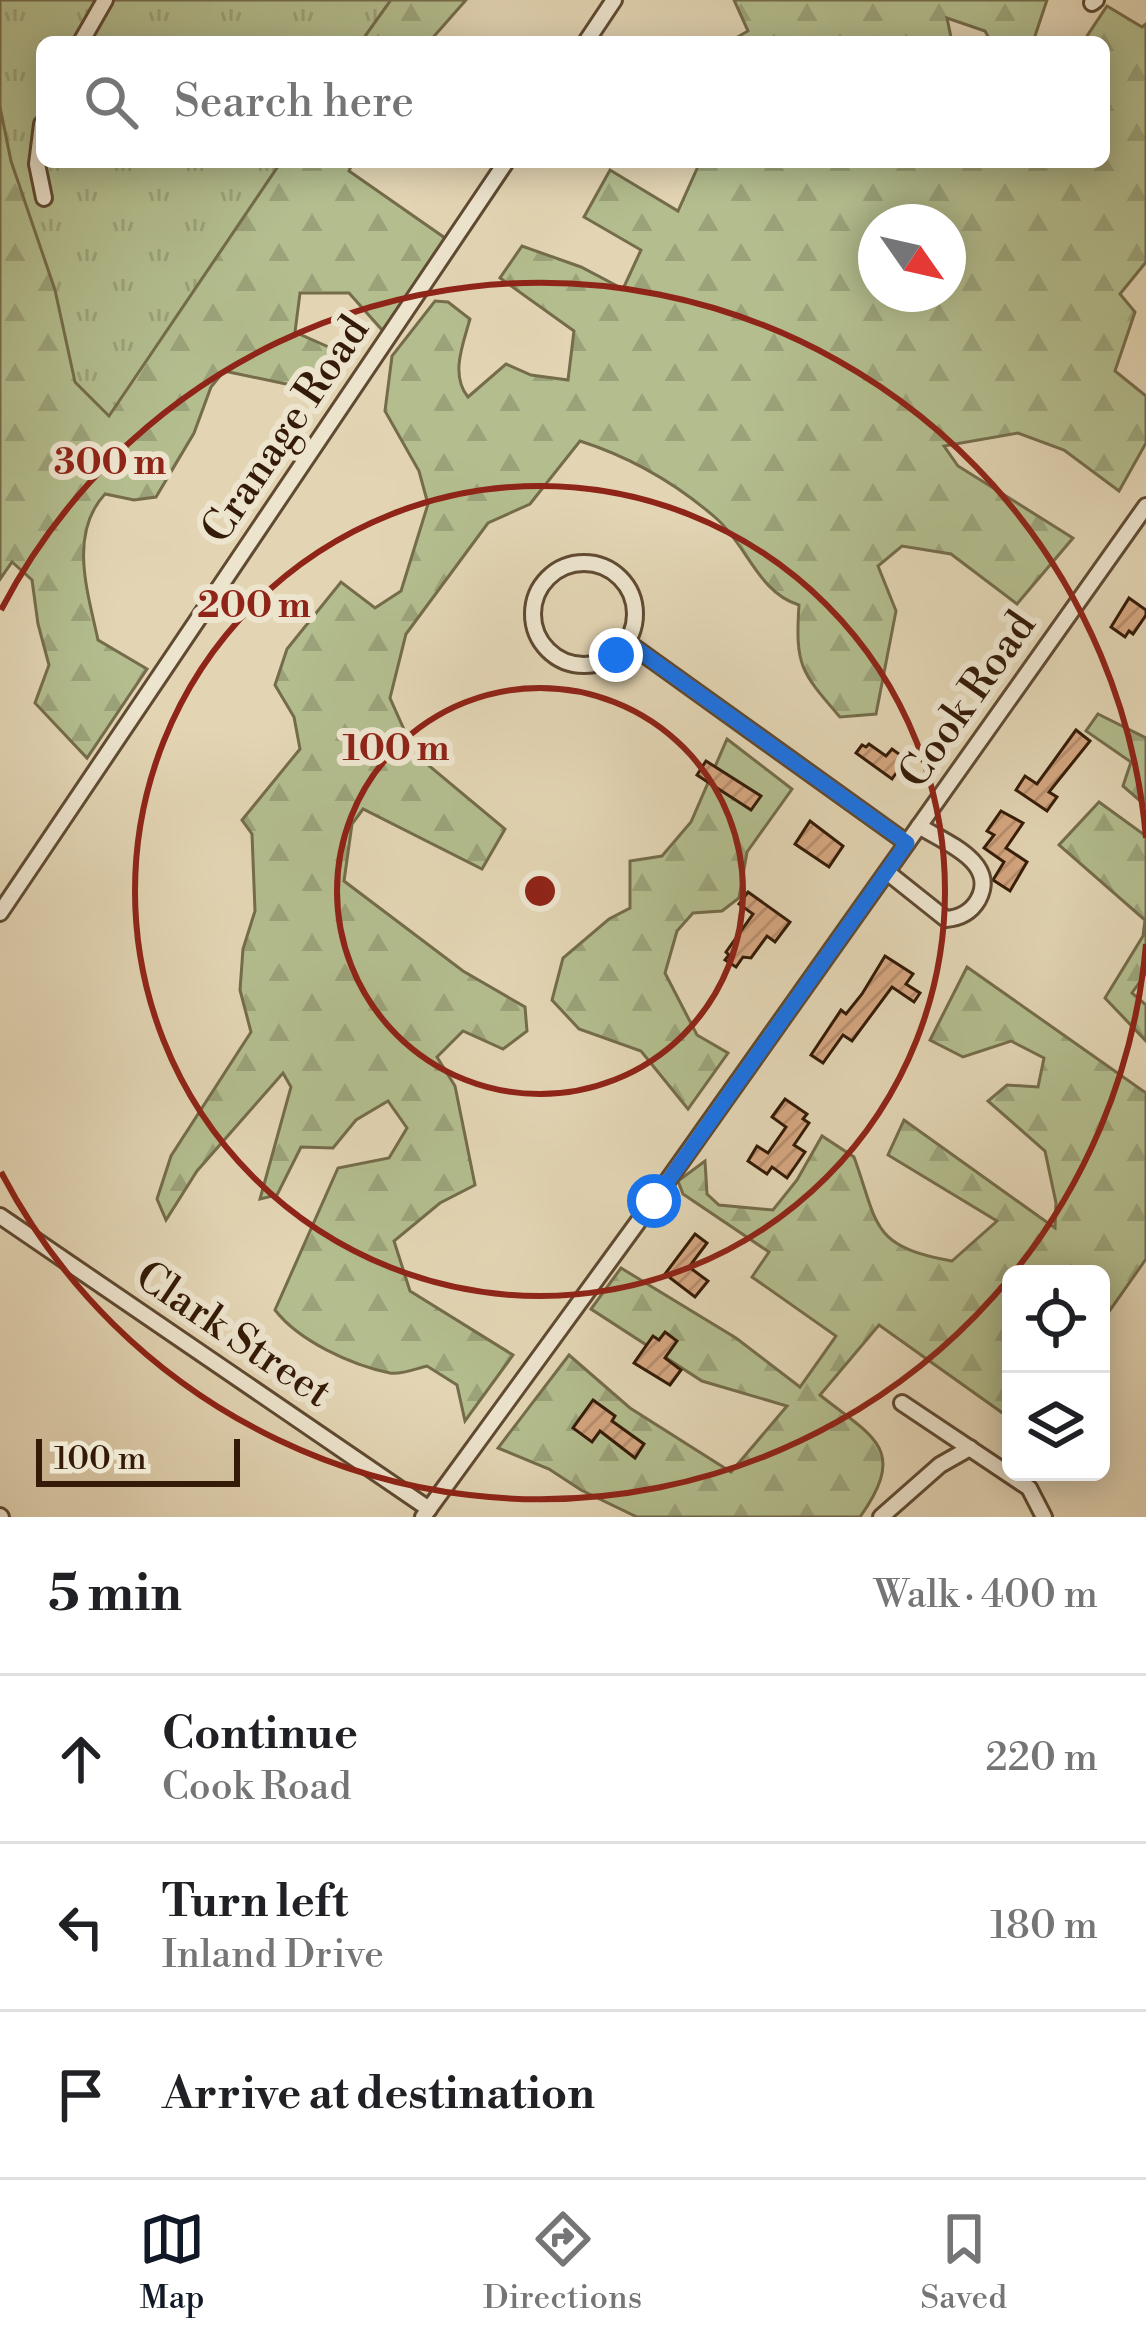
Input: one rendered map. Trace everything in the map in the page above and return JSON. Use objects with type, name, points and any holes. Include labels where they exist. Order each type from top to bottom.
[{"type":"street","points":[[84,36],[105,0]]},
{"type":"street","points":[[590,36],[614,0]]},
{"type":"street","points":[[38,168],[44,198]]},
{"type":"street","name":"Cranage Road","points":[[0,914],[502,168]]},
{"type":"street","name":"Cook Road","points":[[426,1513],[1146,506]]},
{"type":"street","points":[[584,562],[602,565],[623,580],[632,595],[634,626],[627,642],[616,655],[590,665],[556,657],[537,635],[532,618],[538,592],[557,570],[584,562]]},
{"type":"street","points":[[627,642],[907,843]]},
{"type":"street","points":[[887,872],[946,919],[969,911],[978,900],[983,877],[977,864],[919,826]]},
{"type":"street","name":"Clark Street","points":[[0,1216],[426,1513]]},
{"type":"street","points":[[902,1403],[1029,1488],[1044,1517]]},
{"type":"street","points":[[882,1517],[940,1465],[970,1448]]},
{"type":"green space","points":[[0,0],[391,0],[365,36],[36,36],[36,168],[277,168],[0,579]]},
{"type":"green space","points":[[391,0],[466,0],[434,36],[365,36]]},
{"type":"green space","points":[[734,0],[1047,0],[1035,36],[988,36],[947,18],[951,36],[739,36],[748,31]]},
{"type":"green space","points":[[1107,6],[1142,27],[1146,24],[1146,262],[1120,294],[1135,312],[1115,371],[1146,396],[1146,443],[1119,491],[1064,450],[1018,433],[944,446],[958,466],[1073,538],[1017,604],[951,554],[902,546],[878,566],[896,611],[876,714],[840,717],[817,689],[800,655],[799,605],[763,580],[717,519],[635,463],[580,441],[530,504],[488,523],[406,634],[390,698],[415,754],[505,829],[482,869],[363,809],[352,824],[344,881],[463,971],[525,1007],[527,1031],[503,1049],[463,1031],[437,1057],[455,1086],[475,1185],[440,1203],[394,1241],[410,1291],[513,1355],[465,1421],[457,1385],[427,1366],[394,1373],[359,1364],[312,1341],[275,1310],[338,1168],[389,1158],[407,1128],[388,1101],[356,1120],[333,1148],[301,1147],[277,1195],[260,1199],[291,1087],[283,1073],[197,1171],[166,1220],[157,1199],[171,1156],[251,1032],[240,990],[243,949],[255,911],[252,834],[242,820],[300,749],[294,717],[275,685],[287,649],[341,582],[375,608],[401,591],[428,504],[419,471],[385,411],[392,356],[435,301],[448,302],[470,319],[459,369],[468,397],[506,364],[531,375],[568,380],[574,331],[500,278],[522,246],[581,267],[623,289],[641,250],[584,217],[610,170],[678,211],[697,168],[1110,168],[1110,36],[1087,36]]},
{"type":"green space","points":[[0,107],[11,161],[55,290],[75,382],[109,416],[277,168],[350,168],[445,238],[383,331],[349,293],[300,293],[295,332],[342,353],[340,374],[320,404],[291,385],[224,371],[211,387],[194,433],[156,497],[134,500],[105,494],[87,527],[84,545],[86,584],[98,640],[147,669],[87,758],[35,703],[49,665],[32,580],[12,562],[0,579]]},
{"type":"green space","points":[[1098,714],[1146,738],[1146,806],[1123,786],[1131,762],[1086,731]]},
{"type":"green space","points":[[727,739],[792,789],[747,852],[739,898],[722,911],[693,913],[677,931],[665,973],[697,1035],[728,1053],[688,1109],[641,1051],[579,1029],[552,1000],[563,958],[609,919],[630,908],[630,861],[662,856],[691,822]]},
{"type":"green space","points":[[1099,802],[1146,836],[1146,973],[1132,993],[1146,1005],[1146,1041],[1105,998],[1143,936],[1145,920],[1059,845]]},
{"type":"green space","points":[[967,967],[1146,1093],[1146,1259],[1110,1310],[1110,1265],[1002,1265],[1002,1413],[879,1325],[820,1395],[868,1433],[882,1458],[875,1493],[860,1517],[637,1517],[549,1469],[498,1448],[569,1355],[630,1408],[731,1472],[787,1406],[702,1381],[591,1309],[621,1268],[736,1338],[800,1387],[836,1336],[752,1277],[769,1252],[683,1194],[678,1181],[705,1161],[707,1194],[719,1205],[773,1210],[822,1136],[854,1157],[874,1216],[892,1240],[952,1261],[997,1221],[888,1155],[904,1120],[1055,1228],[1056,1203],[1045,1151],[988,1101],[1007,1085],[1038,1087],[1044,1058],[1011,1041],[963,1057],[930,1040]]},
{"type":"building","points":[[1129,598],[1146,615],[1133,634],[1129,631],[1125,637],[1111,627]]},
{"type":"building","points":[[1076,730],[1090,741],[1049,792],[1057,797],[1047,811],[1016,790],[1025,776],[1037,784]]},
{"type":"building","points":[[869,744],[886,756],[892,749],[906,759],[892,779],[856,753]]},
{"type":"building","points":[[706,761],[761,796],[751,810],[697,775]]},
{"type":"building","points":[[1001,811],[1023,823],[1006,848],[1027,862],[1010,891],[993,880],[1004,862],[984,848],[994,835],[987,831]]},
{"type":"building","points":[[810,821],[843,846],[829,867],[795,844]]},
{"type":"building","points":[[748,892],[790,922],[775,942],[767,936],[751,958],[743,957],[736,967],[725,960],[726,952],[753,914],[739,904]]},
{"type":"building","points":[[885,956],[913,974],[906,984],[920,993],[914,1002],[892,987],[852,1041],[843,1035],[823,1063],[811,1055],[841,1010],[846,1014],[862,994]]},
{"type":"building","points":[[785,1099],[807,1114],[803,1119],[809,1123],[794,1145],[805,1152],[787,1178],[772,1167],[767,1174],[748,1161],[757,1146],[768,1153],[786,1127],[772,1117]]},
{"type":"building","points":[[695,1234],[707,1243],[689,1267],[708,1281],[695,1297],[665,1274]]},
{"type":"building","points":[[665,1332],[677,1341],[665,1358],[681,1370],[670,1385],[634,1363],[653,1336],[659,1340]]},
{"type":"building","points":[[593,1400],[644,1444],[635,1458],[600,1431],[592,1442],[573,1428]]},
{"type":"route","points":[[616,655],[627,642],[907,843],[654,1201]]}]
